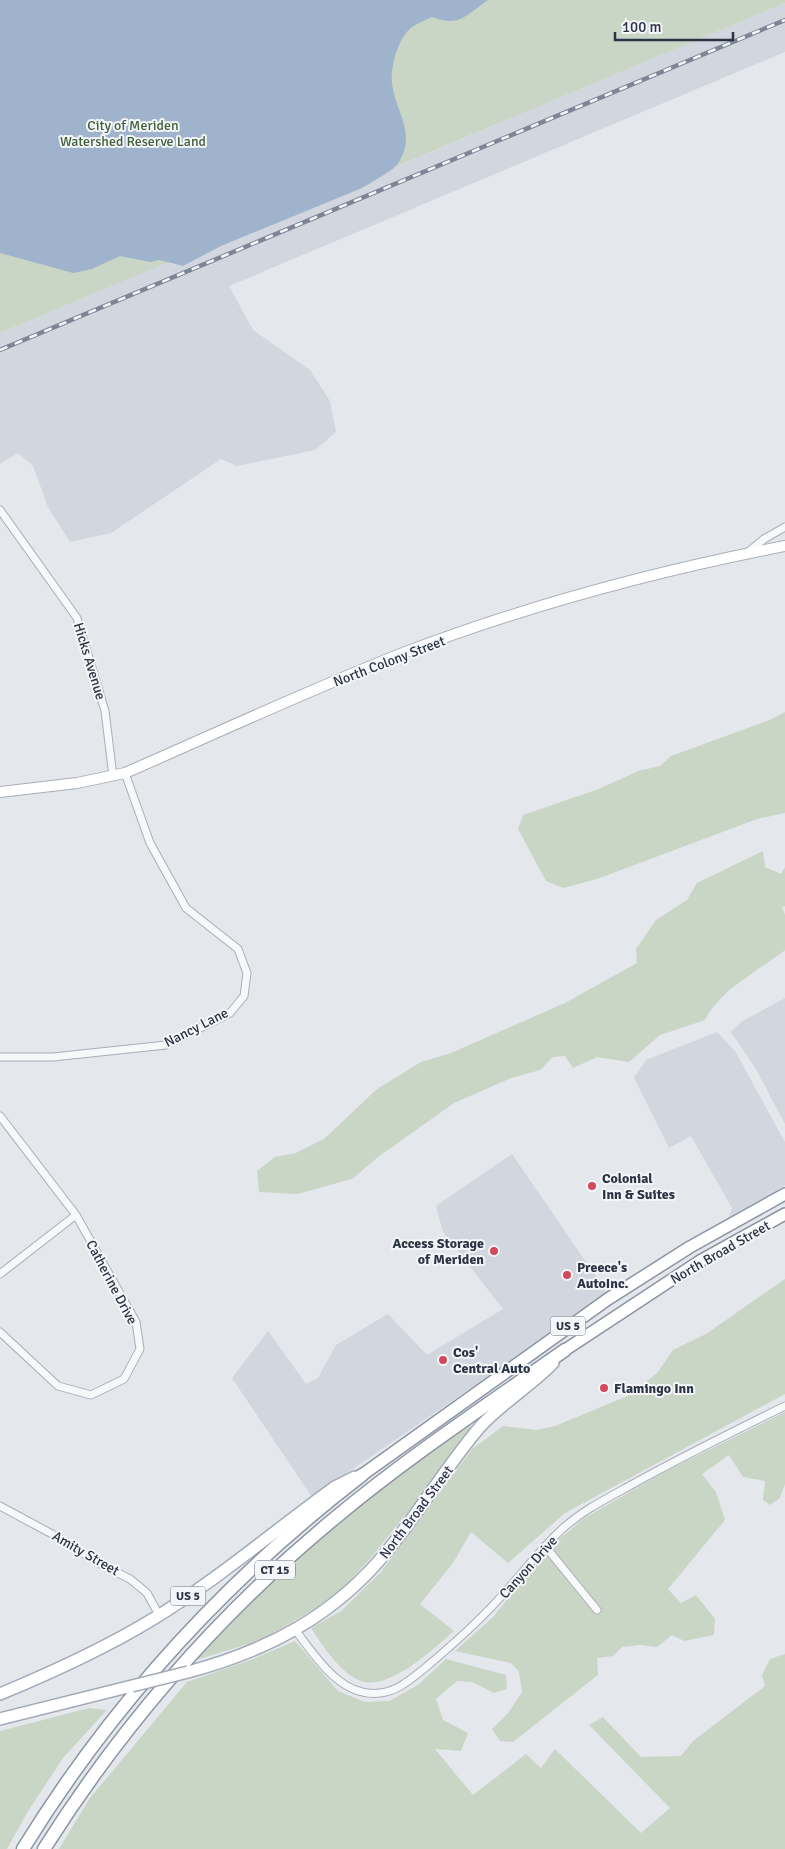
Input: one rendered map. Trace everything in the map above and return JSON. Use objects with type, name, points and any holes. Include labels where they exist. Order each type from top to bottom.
[{"type":"highway","name":"CT 15","points":[[44,1849],[92,1777],[141,1712],[201,1644],[261,1583],[319,1531],[374,1487],[565,1350]]},
{"type":"highway","name":"CT 15","points":[[23,1849],[95,1744],[176,1646],[267,1555],[362,1475]]},
{"type":"main road","name":"North Colony Street","points":[[0,792],[67,785],[125,773],[404,653],[536,608],[669,571],[785,546]]},
{"type":"main road","name":"North Broad Street","points":[[0,1694],[78,1660],[160,1614],[202,1586],[341,1483],[362,1475],[602,1304],[690,1247],[785,1194]]},
{"type":"main road","name":"North Broad Street","points":[[0,1719],[188,1672],[238,1657],[296,1631],[337,1602],[373,1568],[480,1427],[507,1401],[546,1370],[565,1350],[700,1261],[785,1214]]},
{"type":"street","name":"Hicks Avenue","points":[[0,510],[77,618],[105,711],[113,776]]},
{"type":"street","points":[[746,553],[764,539],[785,528]]},
{"type":"street","name":"Nancy Lane","points":[[0,1057],[53,1057],[166,1045],[230,1013],[244,996],[247,973],[238,949],[186,908],[150,844],[125,773]]},
{"type":"street","name":"Catherine Drive","points":[[0,1116],[76,1215],[136,1322],[140,1349],[124,1379],[91,1395],[58,1386],[0,1332]]},
{"type":"street","points":[[0,1274],[76,1215]]},
{"type":"street","name":"Canyon Drive","points":[[296,1631],[324,1667],[349,1687],[370,1693],[391,1691],[404,1684],[485,1614],[545,1546],[570,1522],[602,1501],[785,1406]]},
{"type":"street","name":"Amity Street","points":[[0,1506],[52,1534],[102,1565],[130,1578],[147,1593],[160,1614]]},
{"type":"street","points":[[545,1546],[597,1610]]},
{"type":"shaded area","points":[[785,3],[785,52],[229,286],[253,330],[310,370],[330,401],[336,432],[315,450],[237,466],[221,459],[111,533],[70,542],[48,507],[33,466],[18,453],[0,464],[0,333],[168,262],[174,265],[362,187],[395,167]]},
{"type":"shaded area","points":[[785,998],[785,1124],[756,1069],[731,1032],[741,1022]]},
{"type":"shaded area","points":[[717,1032],[735,1051],[785,1142],[785,1185],[729,1217],[732,1208],[691,1136],[669,1148],[634,1078],[646,1060]]},
{"type":"shaded area","points":[[512,1154],[608,1294],[312,1497],[232,1378],[268,1331],[306,1384],[318,1378],[336,1345],[388,1314],[427,1355],[503,1309],[443,1232],[436,1206]]},
{"type":"green space","name":"City of Meriden Watershed Reserve Land","points":[[0,0],[785,0],[785,3],[0,333]]},
{"type":"green space","points":[[785,712],[785,813],[757,819],[597,879],[563,888],[546,881],[518,829],[523,815],[599,789],[638,771],[660,766],[671,756],[772,719]]},
{"type":"green space","points":[[763,851],[765,867],[781,874],[785,867],[785,906],[782,907],[785,915],[785,950],[730,989],[705,1020],[660,1035],[629,1062],[597,1057],[573,1068],[565,1056],[553,1057],[540,1070],[511,1078],[454,1103],[378,1157],[352,1179],[297,1194],[259,1192],[257,1171],[275,1157],[296,1153],[324,1139],[377,1089],[421,1062],[451,1053],[565,1003],[637,963],[636,949],[656,920],[687,900],[697,883]]},
{"type":"green space","points":[[785,1279],[785,1394],[565,1513],[508,1563],[471,1532],[453,1563],[420,1604],[454,1631],[411,1666],[385,1680],[361,1681],[339,1666],[311,1628],[341,1611],[381,1572],[472,1449],[503,1426],[536,1430],[555,1426],[630,1395],[657,1373],[673,1350],[706,1334]]},
{"type":"green space","points":[[785,1412],[785,1484],[780,1498],[770,1505],[763,1500],[765,1481],[743,1477],[729,1455],[702,1474],[716,1492],[725,1520],[668,1589],[681,1603],[696,1595],[715,1619],[714,1635],[684,1641],[672,1635],[657,1647],[640,1645],[622,1647],[613,1656],[597,1658],[598,1675],[513,1742],[500,1741],[492,1729],[508,1713],[522,1692],[519,1672],[511,1663],[455,1651],[493,1617],[550,1547],[583,1519],[662,1473]]},
{"type":"green space","points":[[469,1426],[474,1429],[370,1559],[335,1597],[261,1640],[196,1660],[261,1592],[327,1532],[373,1495]]},
{"type":"green space","points":[[295,1641],[338,1691],[365,1702],[389,1701],[418,1685],[446,1659],[506,1675],[507,1689],[494,1693],[472,1682],[457,1681],[436,1699],[443,1720],[468,1733],[461,1751],[435,1749],[473,1795],[526,1754],[541,1768],[555,1749],[641,1833],[670,1808],[589,1725],[603,1717],[641,1757],[681,1756],[693,1741],[765,1686],[762,1675],[770,1659],[785,1654],[785,1849],[59,1849],[90,1798],[187,1682],[253,1659]]},
{"type":"green space","points":[[89,1708],[107,1710],[63,1758],[27,1813],[7,1849],[0,1849],[0,1731]]},
{"type":"water","name":"City of Meriden Watershed Reserve Land","points":[[0,0],[488,0],[463,18],[450,21],[432,17],[412,27],[403,38],[396,53],[392,69],[392,84],[404,124],[406,144],[397,165],[386,173],[362,188],[221,246],[183,266],[159,260],[150,262],[120,256],[92,269],[73,273],[0,253]]},
{"type":"railway","points":[[0,350],[785,20]]},
{"type":"place","name":"Colonial Inn & Suites","points":[[592,1186]]},
{"type":"place","name":"Access Storage of Meriden","points":[[494,1251]]},
{"type":"place","name":"Preece's AutoInc.","points":[[567,1275]]},
{"type":"place","name":"Cos' Central Auto","points":[[443,1360]]},
{"type":"place","name":"Flamingo Inn","points":[[604,1388]]}]
